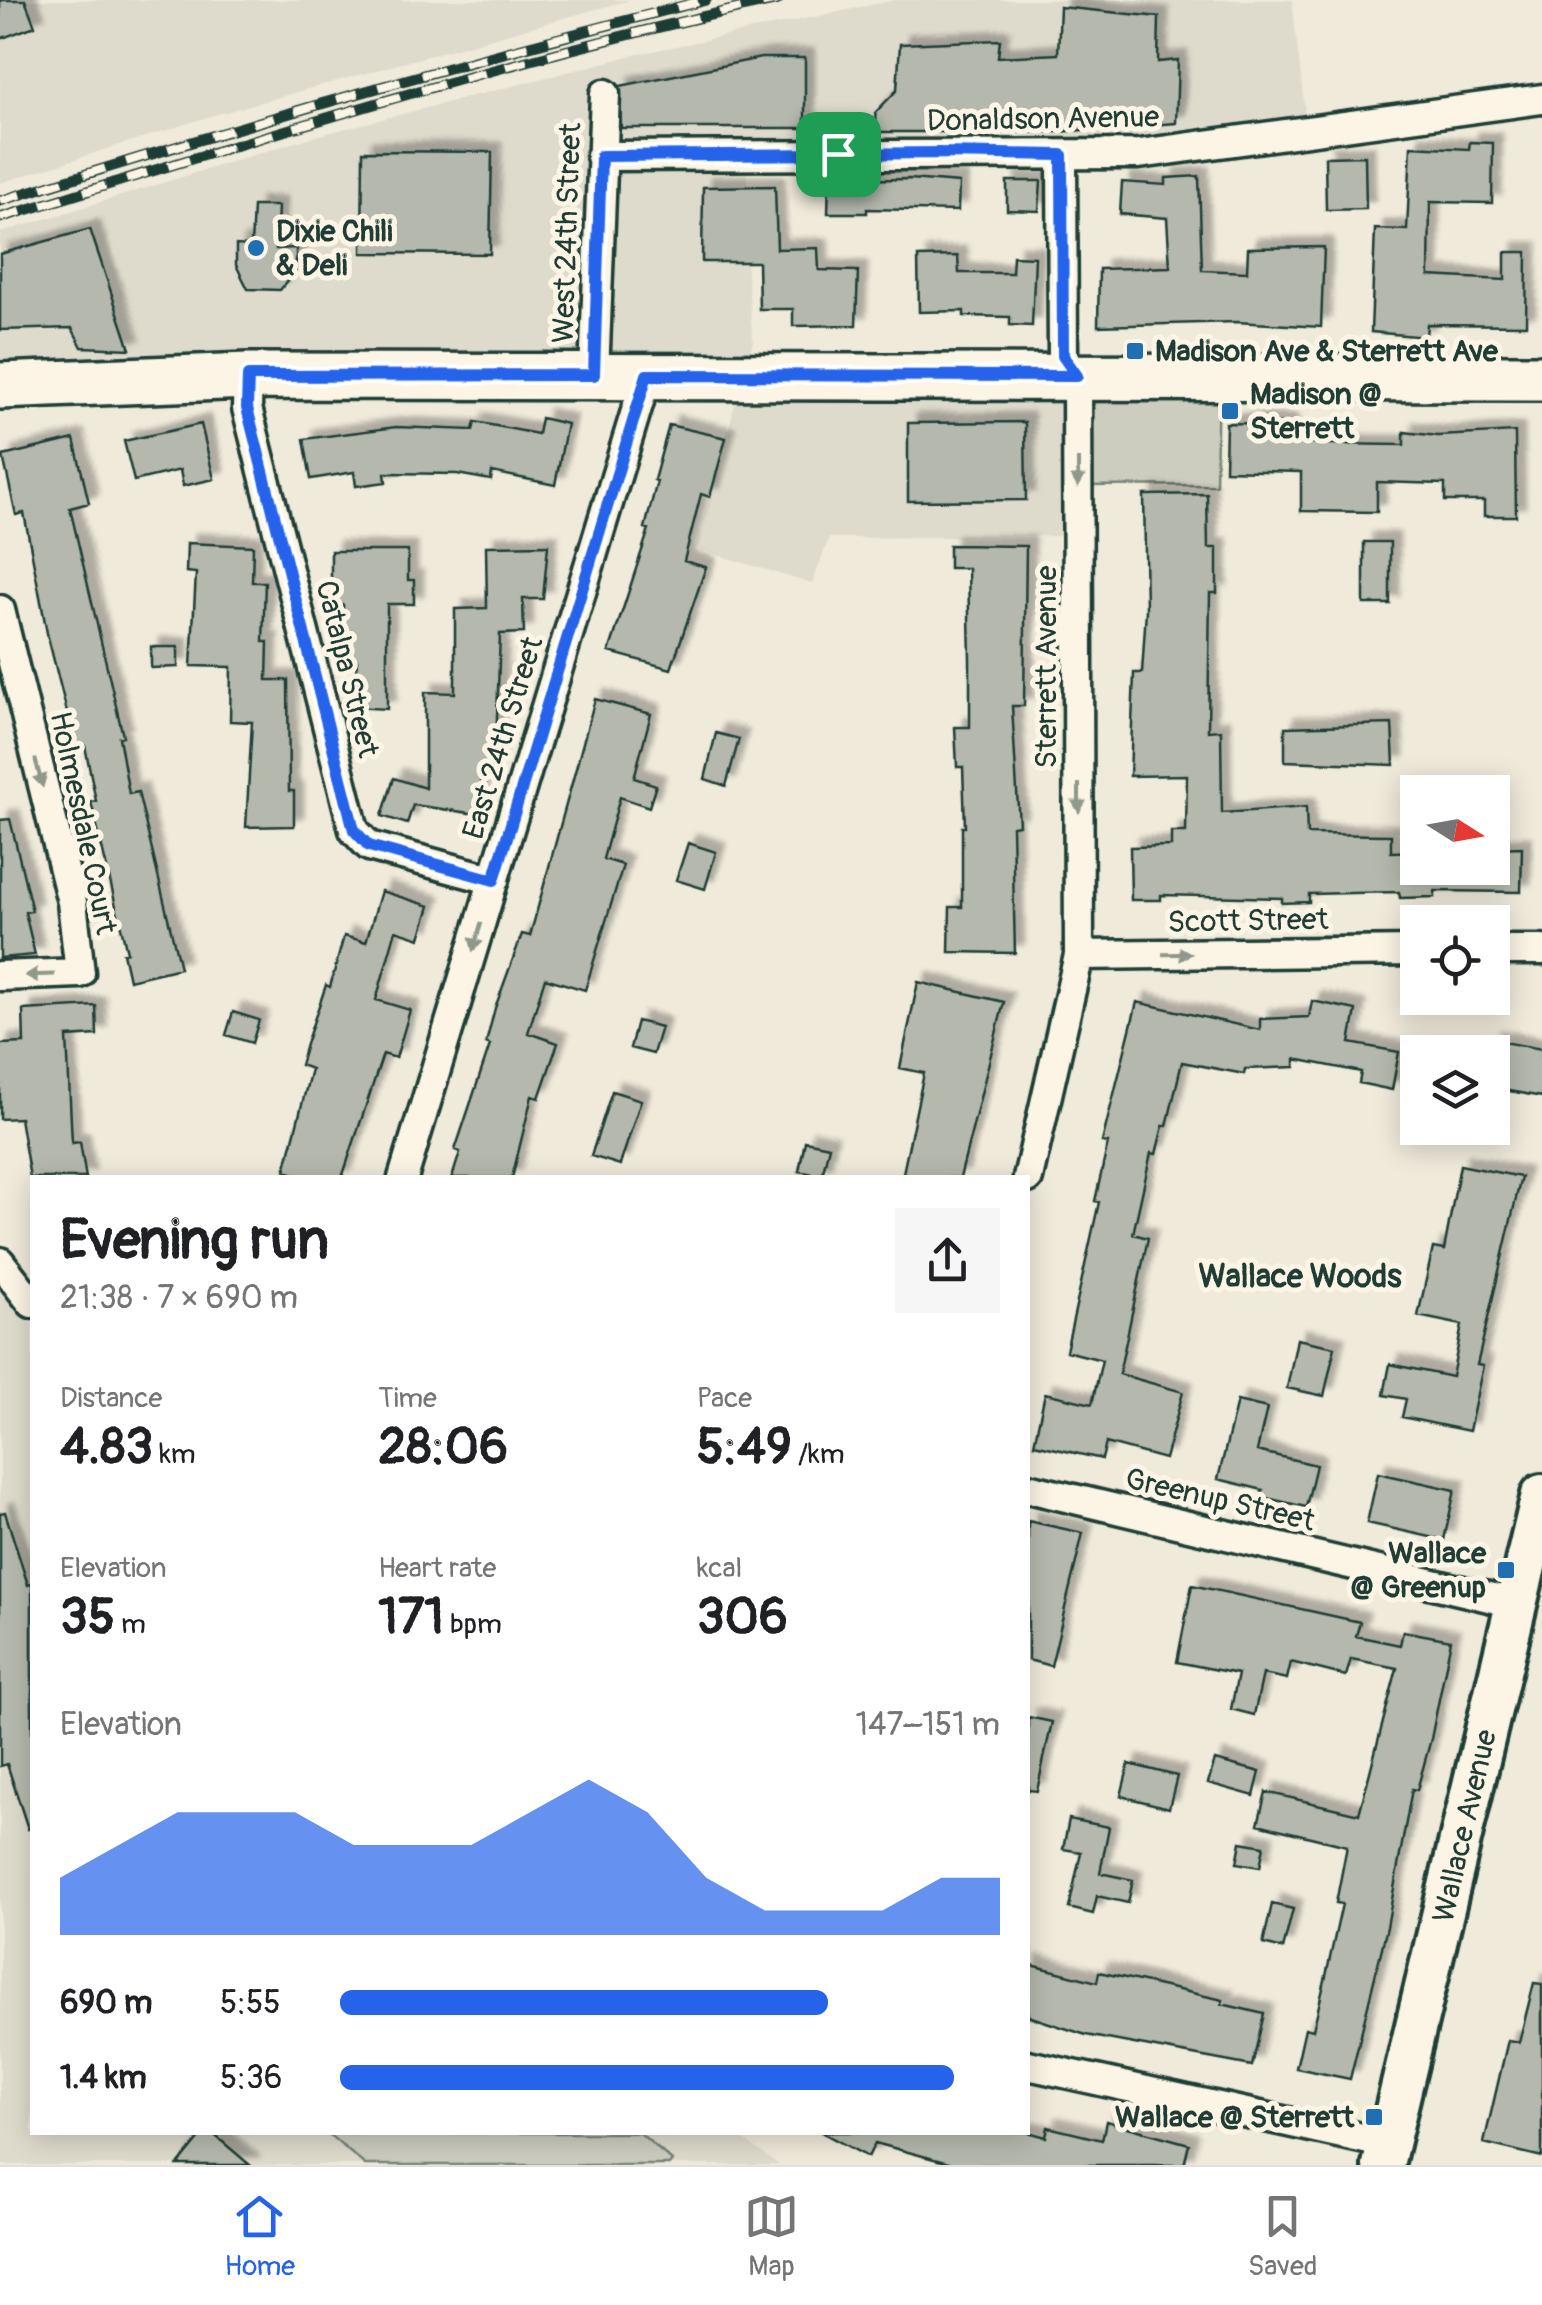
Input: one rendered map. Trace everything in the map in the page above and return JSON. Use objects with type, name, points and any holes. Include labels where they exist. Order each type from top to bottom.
[{"type":"main road","points":[[0,386],[248,376],[1542,378]]},
{"type":"street","name":"West 24th Street","points":[[594,375],[605,94]]},
{"type":"street","name":"Donaldson Avenue","points":[[601,156],[1139,154],[1542,99]]},
{"type":"street","name":"Sterrett Avenue","points":[[1029,1175],[1079,955],[1077,376],[1063,356],[1062,155]]},
{"type":"street","name":"East 24th Street","points":[[405,1175],[647,375]]},
{"type":"street","name":"Catalpa Street","points":[[248,376],[247,408],[354,830],[369,846],[494,880]]},
{"type":"street","name":"Holmesdale Court","points":[[0,610],[72,902],[80,973],[0,976]]},
{"type":"street","points":[[1510,950],[1542,950]]},
{"type":"street","name":"Scott Street","points":[[1079,955],[1400,951]]},
{"type":"street","points":[[0,1262],[30,1300]]},
{"type":"street","name":"Greenup Street","points":[[1030,1488],[1514,1603]]},
{"type":"street","name":"Wallace Avenue","points":[[1386,2154],[1541,1493]]},
{"type":"street","points":[[1030,2065],[1386,2154]]},
{"type":"shaded area","points":[[0,0],[629,0],[214,115],[0,183]]},
{"type":"shaded area","points":[[895,0],[1292,0],[1307,131],[1139,154],[747,156],[746,262],[753,342],[743,375],[1077,376],[1078,536],[829,538],[812,584],[695,548],[743,376],[0,386],[0,233],[312,137],[634,55]]},
{"type":"shaded area","points":[[1077,376],[1218,376],[1216,485],[1078,486]]},
{"type":"shaded area","points":[[0,1262],[30,1300],[30,2135],[737,2135],[779,2165],[0,2165]]},
{"type":"shaded area","points":[[329,2135],[642,2135],[672,2161],[669,2165],[365,2165]]},
{"type":"building","points":[[0,0],[25,0],[35,26],[0,39]]},
{"type":"building","points":[[1060,7],[1159,17],[1158,62],[1178,60],[1176,123],[1057,132],[878,132],[875,113],[897,90],[900,44],[1000,40],[998,57],[1058,54]]},
{"type":"building","points":[[761,58],[805,58],[805,128],[621,128],[620,86]]},
{"type":"building","points":[[1470,142],[1493,143],[1492,203],[1430,202],[1429,276],[1505,280],[1505,252],[1527,252],[1526,325],[1427,324],[1426,337],[1371,332],[1375,229],[1407,230],[1411,146],[1469,149]]},
{"type":"building","points":[[363,151],[492,152],[490,254],[362,253]]},
{"type":"building","points":[[1365,156],[1366,209],[1326,210],[1325,157]]},
{"type":"building","points":[[1199,176],[1202,270],[1247,272],[1248,248],[1324,247],[1321,327],[1236,322],[1098,326],[1099,269],[1170,267],[1167,218],[1120,214],[1122,182],[1166,185],[1166,178]]},
{"type":"building","points":[[829,180],[959,183],[958,211],[867,209],[867,213],[828,213]]},
{"type":"building","points":[[1007,181],[1041,181],[1039,211],[1007,210]]},
{"type":"building","points":[[775,186],[777,249],[818,248],[819,270],[858,271],[856,325],[793,326],[793,309],[759,309],[758,262],[702,262],[703,187]]},
{"type":"building","name":"Dixie Chili & Deli","points":[[253,206],[278,206],[276,249],[296,248],[296,271],[280,290],[248,289],[236,265],[236,245],[251,246]]},
{"type":"building","points":[[90,229],[130,349],[82,347],[72,328],[0,330],[0,254]]},
{"type":"building","points":[[958,256],[959,273],[1012,273],[1013,256],[1035,257],[1032,326],[1010,325],[1010,317],[964,316],[964,311],[919,312],[918,257]]},
{"type":"building","points":[[541,418],[567,424],[555,485],[492,472],[491,480],[457,474],[385,473],[386,482],[356,486],[354,472],[311,479],[304,439],[396,427],[473,430],[475,422],[538,434]]},
{"type":"building","points":[[1025,422],[1026,500],[908,501],[908,423]]},
{"type":"building","points":[[1226,423],[1289,424],[1289,441],[1329,444],[1404,445],[1404,432],[1438,436],[1515,432],[1516,516],[1484,516],[1484,501],[1445,501],[1445,484],[1377,482],[1377,512],[1301,511],[1301,472],[1225,470]]},
{"type":"building","points":[[201,424],[214,479],[183,486],[180,470],[134,481],[124,441]]},
{"type":"building","points":[[669,425],[726,438],[710,497],[701,494],[684,561],[706,567],[671,669],[609,652],[649,529],[645,528],[657,481],[654,480]]},
{"type":"building","points":[[74,439],[89,503],[70,508],[123,736],[119,737],[129,794],[138,792],[180,968],[129,980],[123,953],[127,952],[91,802],[96,801],[85,746],[76,748],[47,633],[24,513],[16,515],[3,456]]},
{"type":"building","points":[[1207,494],[1208,548],[1217,548],[1217,593],[1210,593],[1208,731],[1221,730],[1222,813],[1306,807],[1307,834],[1391,835],[1391,852],[1400,852],[1400,885],[1510,885],[1510,847],[1522,847],[1521,892],[1435,891],[1435,897],[1400,898],[1399,892],[1309,894],[1309,902],[1282,903],[1282,898],[1161,895],[1161,900],[1131,900],[1130,847],[1171,846],[1171,832],[1186,832],[1187,775],[1130,776],[1134,673],[1142,673],[1146,610],[1144,495]]},
{"type":"building","points":[[1364,542],[1390,542],[1390,604],[1364,604]]},
{"type":"building","points":[[187,543],[253,546],[252,582],[265,582],[263,642],[268,642],[267,680],[288,680],[289,791],[294,791],[294,826],[246,827],[252,722],[230,721],[231,667],[191,666],[196,573],[186,572]]},
{"type":"building","points":[[548,545],[543,599],[523,599],[524,633],[500,634],[496,745],[492,772],[482,772],[477,814],[413,805],[407,824],[382,816],[394,778],[425,788],[425,692],[455,693],[455,609],[487,608],[486,546]]},
{"type":"building","points":[[949,545],[1026,546],[1024,706],[1012,706],[1019,825],[1012,826],[1015,953],[949,952],[950,907],[962,907],[965,827],[963,767],[957,767],[955,727],[970,727],[970,660],[968,568],[949,568]]},
{"type":"building","points":[[331,551],[408,551],[408,580],[414,580],[414,604],[387,604],[387,709],[353,707],[357,660],[344,660],[343,605],[331,605]]},
{"type":"building","points":[[151,647],[178,647],[178,667],[151,668]]},
{"type":"building","points":[[595,699],[651,714],[634,778],[656,785],[649,807],[620,797],[603,859],[623,865],[585,990],[545,978],[528,1033],[558,1043],[539,1098],[532,1096],[513,1175],[453,1175],[460,1152],[455,1150],[490,1045],[486,1043],[495,1008],[522,934],[530,936]]},
{"type":"building","points":[[1392,724],[1394,765],[1285,761],[1285,727]]},
{"type":"building","points":[[716,733],[739,739],[726,786],[705,779]]},
{"type":"building","points":[[10,819],[32,911],[25,912],[35,955],[0,958],[0,820]]},
{"type":"building","points":[[688,843],[716,852],[705,889],[676,880]]},
{"type":"building","points":[[381,891],[430,906],[420,938],[396,930],[376,1000],[410,1010],[396,1058],[383,1054],[343,1175],[298,1175],[285,1171],[311,1069],[300,1065],[326,985],[330,987],[344,936],[366,942]]},
{"type":"building","points":[[918,982],[1004,1002],[961,1175],[903,1175],[924,1073],[900,1068]]},
{"type":"building","points":[[1312,1001],[1356,1010],[1350,1043],[1399,1052],[1392,1090],[1359,1083],[1361,1072],[1295,1059],[1295,1067],[1245,1069],[1244,1074],[1182,1062],[1167,1126],[1163,1126],[1156,1154],[1151,1153],[1133,1234],[1148,1238],[1119,1374],[1183,1392],[1165,1459],[1106,1443],[1102,1459],[1034,1444],[1045,1393],[1092,1404],[1102,1360],[1066,1351],[1099,1202],[1095,1201],[1108,1143],[1102,1142],[1137,1002],[1260,1030],[1260,1019],[1309,1017]]},
{"type":"building","points":[[96,1006],[97,1035],[67,1037],[72,1143],[80,1142],[86,1175],[30,1178],[20,1118],[0,1119],[0,1044],[24,1043],[23,1010]]},
{"type":"building","points":[[233,1012],[259,1020],[252,1043],[226,1035]]},
{"type":"building","points":[[637,1021],[661,1027],[653,1054],[630,1048]]},
{"type":"building","points":[[1510,1043],[1542,1049],[1542,1097],[1510,1091]]},
{"type":"building","points":[[612,1091],[641,1100],[620,1165],[591,1156]]},
{"type":"building","points":[[805,1141],[829,1146],[822,1175],[799,1171]]},
{"type":"building","points":[[1460,1165],[1521,1177],[1477,1365],[1483,1366],[1469,1431],[1402,1417],[1406,1399],[1384,1395],[1390,1364],[1452,1377],[1462,1325],[1418,1316],[1433,1248],[1444,1250]]},
{"type":"building","points":[[1297,1339],[1335,1347],[1324,1396],[1287,1388]]},
{"type":"building","points":[[1237,1401],[1267,1408],[1257,1451],[1316,1465],[1306,1507],[1262,1497],[1263,1490],[1218,1479]]},
{"type":"building","points":[[1378,1473],[1455,1490],[1444,1540],[1367,1523]]},
{"type":"building","points":[[5,1512],[30,1584],[28,1829],[7,1764],[0,1766],[0,1513]]},
{"type":"building","points":[[1030,1521],[1083,1533],[1051,1666],[1030,1661]]},
{"type":"building","points":[[1192,1585],[1360,1622],[1356,1636],[1400,1645],[1403,1631],[1451,1640],[1431,1739],[1417,1790],[1412,1789],[1387,1927],[1350,2079],[1296,2068],[1305,2028],[1313,2030],[1326,1976],[1342,1904],[1336,1903],[1347,1846],[1258,1824],[1266,1792],[1359,1814],[1397,1668],[1351,1659],[1346,1676],[1291,1662],[1287,1679],[1263,1674],[1254,1715],[1231,1709],[1238,1674],[1177,1662]]},
{"type":"building","points":[[1030,1717],[1052,1722],[1037,1791],[1030,1790]]},
{"type":"building","points":[[1215,1760],[1260,1772],[1254,1796],[1208,1783]]},
{"type":"building","points":[[1129,1764],[1177,1776],[1169,1808],[1121,1796]]},
{"type":"building","points":[[1069,1819],[1109,1827],[1100,1873],[1133,1880],[1128,1903],[1097,1896],[1093,1914],[1069,1908],[1081,1852],[1063,1849]]},
{"type":"building","points":[[1241,1842],[1264,1846],[1260,1867],[1237,1863]]},
{"type":"building","points":[[1272,1904],[1293,1909],[1283,1949],[1263,1944]]},
{"type":"building","points":[[1030,1965],[1097,1982],[1099,1972],[1223,2000],[1222,2004],[1264,2014],[1252,2066],[1086,2035],[1030,2017]]},
{"type":"building","points":[[1534,1983],[1542,1984],[1542,2157],[1484,2143],[1508,2040],[1519,2042]]},
{"type":"building","points":[[1106,2121],[1189,2144],[1184,2165],[956,2165],[875,2143],[868,2157],[827,2135],[1030,2133],[1046,2137],[1048,2127],[1102,2140]]},
{"type":"building","points":[[203,2135],[215,2135],[250,2165],[178,2165]]},
{"type":"railway","points":[[0,201],[351,95],[706,0]]},
{"type":"railway","points":[[0,218],[484,73],[778,0]]},
{"type":"place","name":"Dixie Chili & Deli","points":[[256,248]]},
{"type":"place","name":"Madison Ave & Sterrett Ave","points":[[1135,351]]},
{"type":"place","name":"Madison @ Sterrett","points":[[1230,411]]},
{"type":"place","name":"Wallace @ Greenup","points":[[1506,1570]]},
{"type":"place","name":"Wallace @ Sterrett","points":[[1374,2117]]},
{"type":"district","name":"Wallace Woods","points":[[1300,1277]]},
{"type":"route","points":[[838,154],[1062,155],[1063,356],[1077,376],[647,375],[494,880],[369,846],[354,830],[247,408],[248,376],[594,375],[601,156],[838,154]]}]
